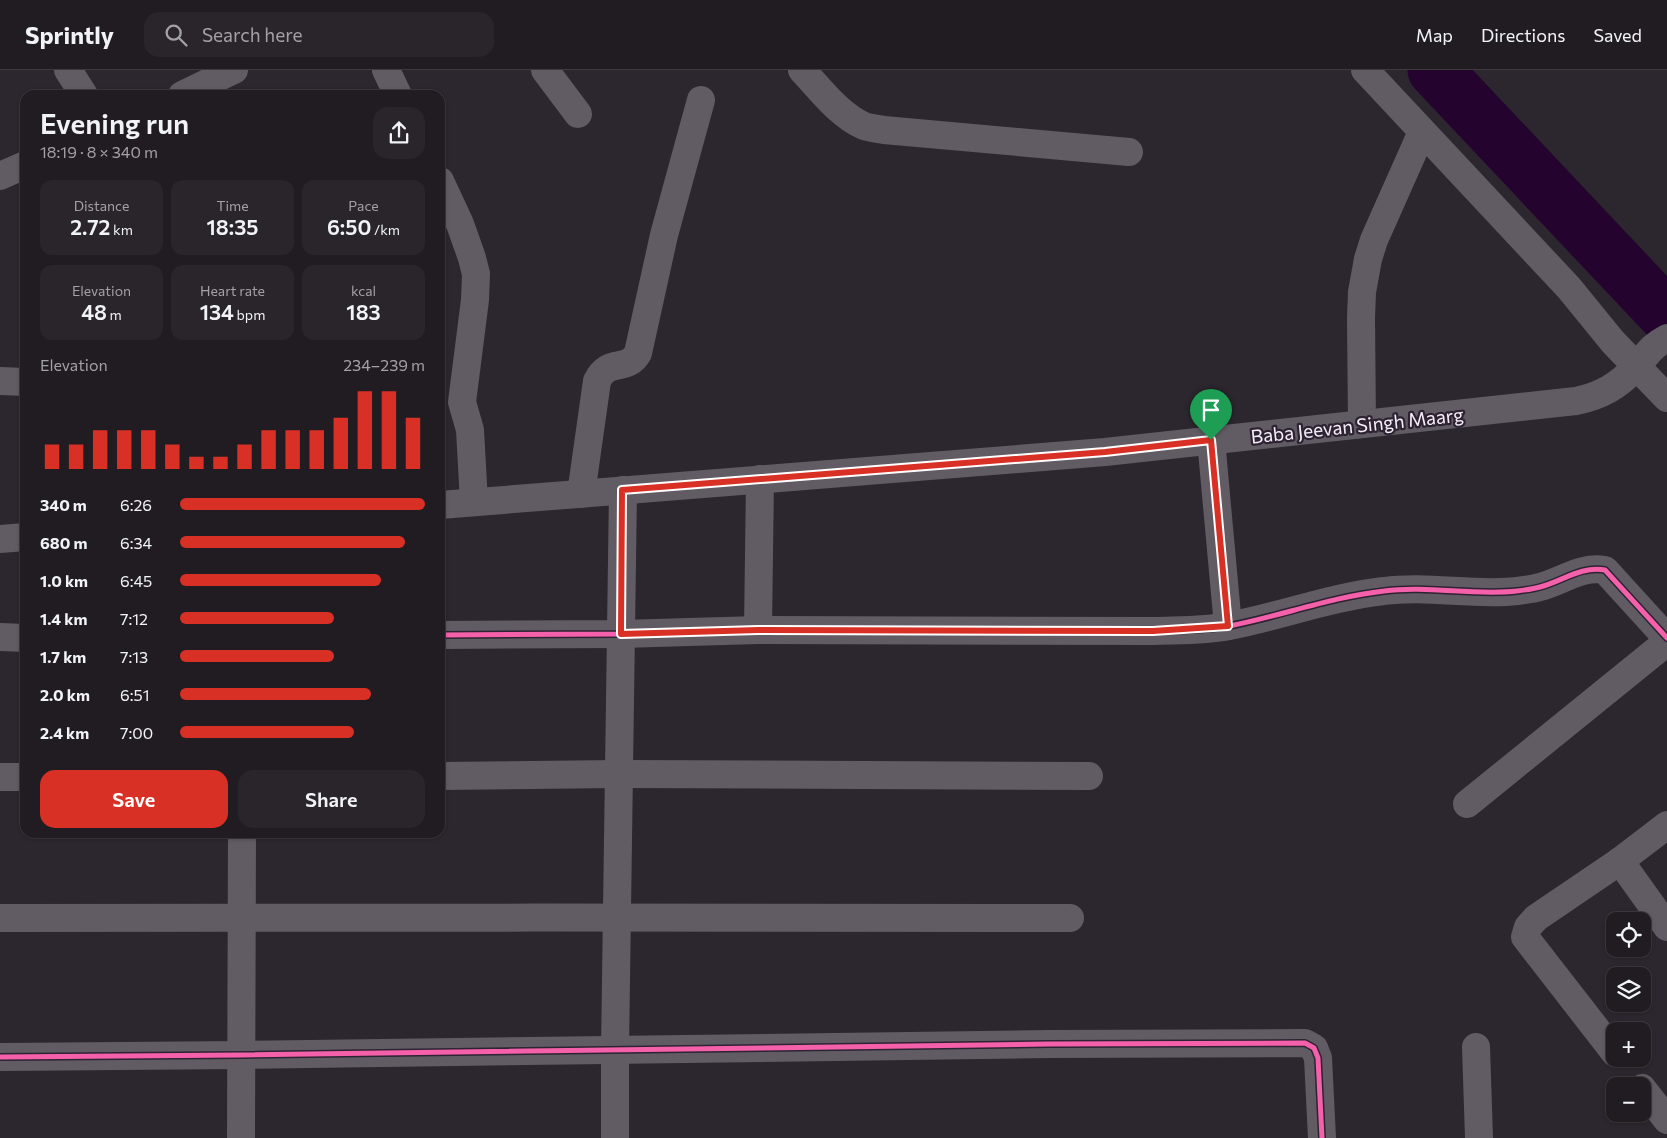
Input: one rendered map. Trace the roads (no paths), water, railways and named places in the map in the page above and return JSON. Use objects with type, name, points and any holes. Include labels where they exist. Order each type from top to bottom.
[{"type":"street","points":[[68,70],[81,90]]},
{"type":"street","points":[[386,70],[396,90]]},
{"type":"street","points":[[545,70],[578,114]]},
{"type":"street","points":[[802,70],[850,118],[865,126],[884,130],[1129,152]]},
{"type":"street","points":[[1365,70],[1569,288],[1613,342],[1667,398]]},
{"type":"street","points":[[192,90],[231,71]]},
{"type":"street","points":[[581,494],[597,381],[601,373],[608,367],[628,363],[635,359],[638,353],[664,235],[701,100]]},
{"type":"street","points":[[1362,424],[1361,318],[1362,292],[1368,259],[1374,240],[1422,132]]},
{"type":"street","points":[[0,176],[20,168]]},
{"type":"street","points":[[445,192],[460,224],[476,274],[475,300],[462,392],[462,402],[470,430],[474,502]]},
{"type":"street","name":"Baba Jeevan Singh Maarg","points":[[445,505],[1095,453],[1590,398],[1602,394],[1613,387],[1661,342]]},
{"type":"street","points":[[0,381],[20,382]]},
{"type":"street","points":[[1211,440],[1228,626]]},
{"type":"street","points":[[758,630],[760,479]]},
{"type":"street","points":[[616,1138],[615,1050],[622,490]]},
{"type":"street","points":[[0,539],[20,537]]},
{"type":"street","points":[[445,635],[621,634],[758,630],[1153,631],[1228,626],[1355,595],[1386,590],[1515,591],[1540,587],[1583,570],[1594,568],[1605,570],[1667,638]]},
{"type":"street","points":[[0,637],[20,638]]},
{"type":"street","points":[[1466,804],[1667,642]]},
{"type":"street","points":[[445,776],[618,774],[1089,776]]},
{"type":"street","points":[[0,777],[20,777]]},
{"type":"street","points":[[1606,1042],[1525,937],[1528,927],[1536,918],[1620,861],[1667,826]]},
{"type":"street","points":[[241,1138],[242,838]]},
{"type":"street","points":[[1620,861],[1667,927]]},
{"type":"street","points":[[0,918],[241,916],[1070,918]]},
{"type":"street","points":[[0,1057],[1049,1044],[1305,1043],[1314,1048],[1318,1058],[1322,1138]]},
{"type":"street","points":[[1476,1047],[1480,1138]]},
{"type":"street","points":[[1626,1067],[1634,1077]]},
{"type":"street","points":[[1651,1099],[1667,1120]]},
{"type":"waterway","points":[[1435,70],[1667,316]]}]
